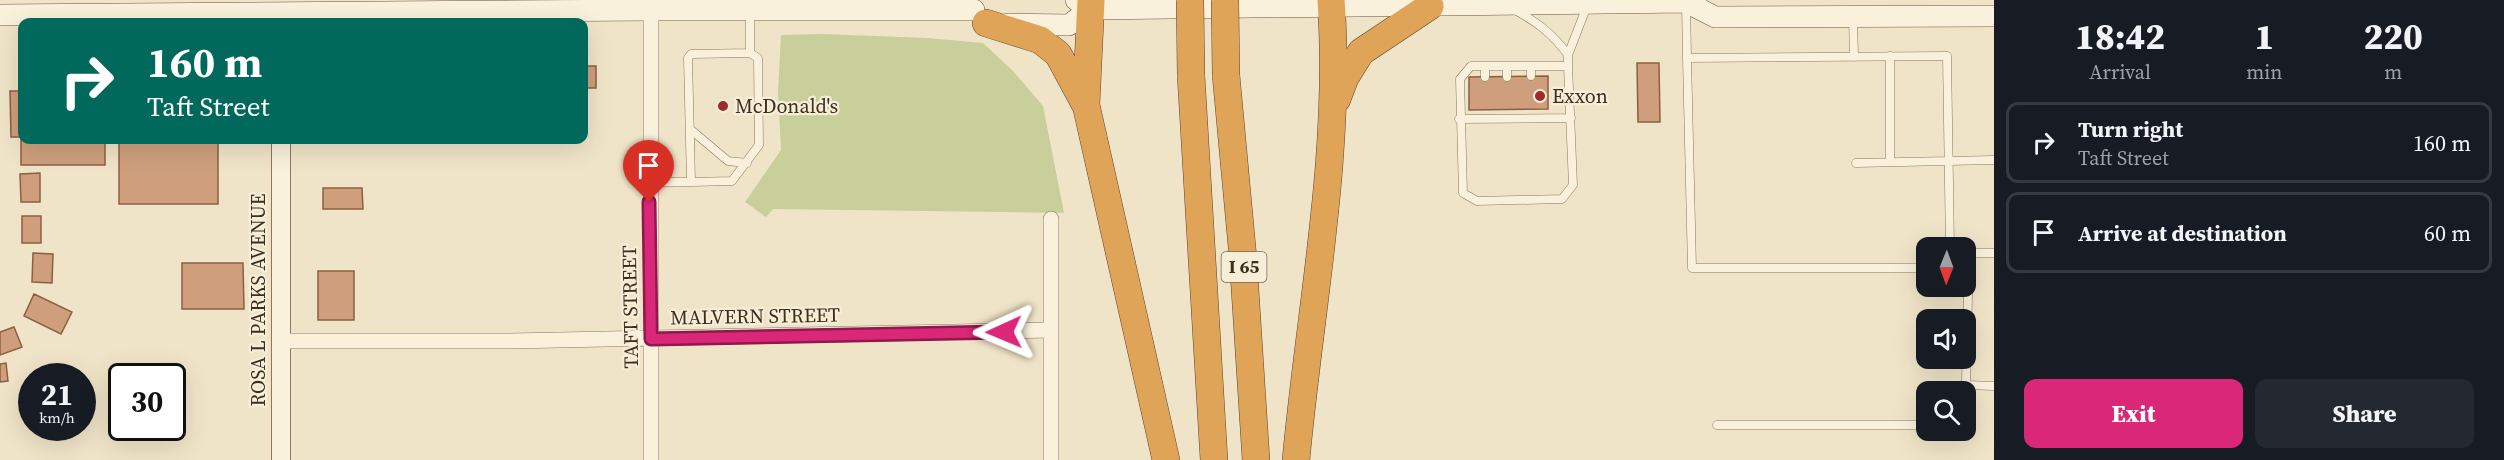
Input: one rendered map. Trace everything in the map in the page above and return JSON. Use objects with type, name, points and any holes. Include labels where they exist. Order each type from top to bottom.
[{"type":"highway","name":"I 65","points":[[1190,0],[1191,75],[1214,460]]},
{"type":"highway","name":"I 65","points":[[1225,0],[1226,75],[1243,258],[1256,460]]},
{"type":"highway","points":[[1086,3],[1086,105],[1166,460]]},
{"type":"highway","points":[[1333,108],[1345,78],[1361,52],[1422,3]]},
{"type":"highway","points":[[1296,460],[1329,187],[1333,108],[1331,4]]},
{"type":"highway","points":[[980,11],[1040,40],[1058,54],[1086,105]]},
{"type":"main road","points":[[0,15],[152,11],[278,12],[450,6],[650,5],[750,10],[980,11],[1069,25],[1086,3],[1506,5],[1690,1],[1715,17],[1994,16]]},
{"type":"street","name":"TAFT STREET","points":[[650,5],[651,460]]},
{"type":"street","name":"ROSA L PARKS AVENUE","points":[[281,144],[281,460]]},
{"type":"street","points":[[1051,219],[1051,460]]},
{"type":"street","name":"MALVERN STREET","points":[[281,341],[651,339],[1050,330]]},
{"type":"lane","points":[[1690,1],[1687,58],[1692,268],[1916,268]]},
{"type":"lane","points":[[1568,66],[1471,66],[1460,80],[1463,193],[1478,201],[1562,199],[1573,185],[1568,55],[1588,4]]},
{"type":"lane","points":[[1506,5],[1539,24],[1556,39],[1568,55]]},
{"type":"lane","points":[[750,10],[750,53]]},
{"type":"lane","points":[[1853,16],[1854,57]]},
{"type":"lane","points":[[649,182],[728,183],[747,163],[759,145],[758,58],[750,53],[691,54],[688,58],[691,182]]},
{"type":"lane","points":[[1890,56],[1890,162]]},
{"type":"lane","points":[[1687,58],[1947,56],[1950,237]]},
{"type":"lane","points":[[1485,66],[1485,76]]},
{"type":"lane","points":[[1507,66],[1507,77]]},
{"type":"lane","points":[[1531,66],[1531,76]]},
{"type":"lane","points":[[1483,110],[1483,120]]},
{"type":"lane","points":[[1507,110],[1507,120]]},
{"type":"lane","points":[[1531,110],[1531,120]]},
{"type":"lane","points":[[1460,119],[1571,118]]},
{"type":"lane","points":[[690,129],[728,161],[747,163]]},
{"type":"lane","points":[[1856,163],[1994,160]]},
{"type":"lane","points":[[1976,253],[1994,254]]},
{"type":"lane","points":[[1967,297],[1967,381]]},
{"type":"lane","points":[[1976,385],[1994,386]]},
{"type":"lane","points":[[1717,425],[1916,425]]},
{"type":"green space","points":[[822,34],[927,38],[983,43],[1013,71],[1043,106],[1064,213],[773,209],[766,217],[745,202],[781,150],[778,92],[781,35]]},
{"type":"building","points":[[1637,63],[1659,63],[1660,122],[1638,122]]},
{"type":"building","points":[[588,66],[596,66],[596,88],[588,88]]},
{"type":"building","points":[[1548,76],[1548,109],[1469,110],[1469,77]]},
{"type":"building","points":[[10,91],[18,91],[18,137],[11,137]]},
{"type":"building","points":[[21,144],[105,144],[105,165],[21,165]]},
{"type":"building","points":[[119,144],[218,144],[218,204],[119,204]]},
{"type":"building","points":[[40,173],[40,202],[21,202],[20,174]]},
{"type":"building","points":[[323,188],[362,188],[363,209],[323,209]]},
{"type":"building","points":[[22,216],[41,216],[41,243],[22,243]]},
{"type":"building","points":[[33,253],[53,254],[52,283],[32,282]]},
{"type":"building","points":[[182,263],[243,263],[244,309],[182,309]]},
{"type":"building","points":[[318,271],[354,271],[354,320],[318,320]]},
{"type":"building","points":[[34,294],[72,312],[61,334],[24,316]]},
{"type":"building","points":[[14,327],[22,347],[0,355],[0,332]]},
{"type":"building","points":[[6,363],[8,381],[0,382],[0,364]]},
{"type":"place","name":"Exxon","points":[[1540,96]]},
{"type":"place","name":"McDonald's","points":[[723,106]]},
{"type":"route","points":[[649,202],[651,339],[1004,332]]}]
